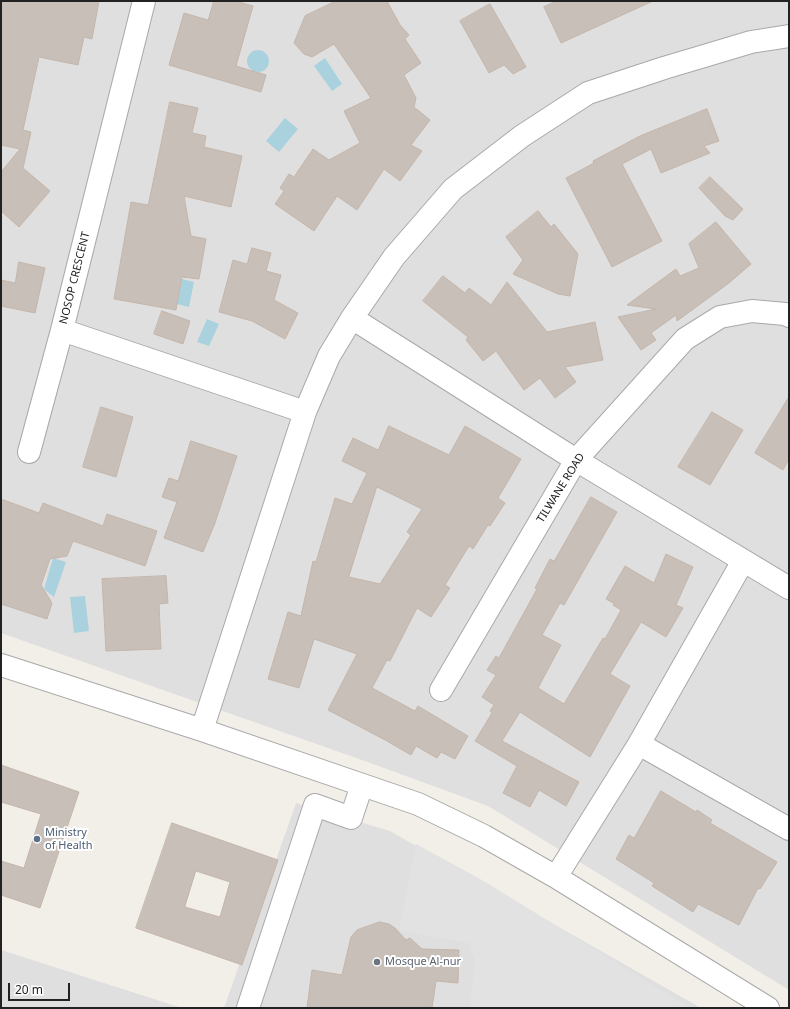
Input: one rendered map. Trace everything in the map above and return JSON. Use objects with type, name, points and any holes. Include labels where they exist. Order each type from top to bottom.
[{"type":"street","name":"NOSOP CRESCENT","points":[[144,1],[62,330],[305,412]]},
{"type":"street","points":[[202,730],[305,412],[329,356],[352,318],[394,257],[453,189],[522,136],[588,93],[751,42],[789,36]]},
{"type":"street","name":"TILWANE ROAD","points":[[441,690],[576,460],[685,339],[720,317],[752,311],[785,314],[789,316]]},
{"type":"street","points":[[352,318],[576,460],[789,588]]},
{"type":"street","points":[[28,452],[62,330]]},
{"type":"street","points":[[556,877],[639,744],[743,561]]},
{"type":"street","points":[[1,665],[202,730],[418,804],[471,829],[556,877],[768,1008]]},
{"type":"street","points":[[639,744],[789,829]]},
{"type":"street","points":[[248,1008],[315,805],[351,818],[362,785]]},
{"type":"shaded area","points":[[1,1],[789,1],[789,990],[488,806],[1,633]]},
{"type":"shaded area","points":[[296,803],[390,831],[701,1008],[224,1008]]},
{"type":"shaded area","points":[[416,844],[482,880],[690,1008],[469,1008],[475,961],[468,943],[399,930]]},
{"type":"shaded area","points":[[1,950],[182,1008],[1,1008]]},
{"type":"water","points":[[258,50],[266,53],[269,61],[266,69],[258,72],[250,69],[247,61],[250,53]]},
{"type":"water","points":[[325,58],[342,84],[332,91],[314,66]]},
{"type":"water","points":[[285,118],[298,129],[279,152],[266,141]]},
{"type":"water","points":[[182,279],[194,282],[189,307],[177,304]]},
{"type":"water","points":[[207,319],[219,324],[209,346],[197,342]]},
{"type":"water","points":[[53,558],[66,562],[54,597],[44,589]]},
{"type":"water","points":[[85,596],[89,631],[74,633],[70,597]]},
{"type":"building","points":[[1,1],[99,1],[92,39],[84,37],[78,65],[39,57],[23,130],[31,132],[23,168],[50,191],[19,227],[1,211],[1,172],[20,149],[1,145]]},
{"type":"building","points":[[214,1],[235,1],[253,6],[236,66],[266,75],[261,92],[169,65],[184,13],[208,20]]},
{"type":"building","points":[[336,1],[387,1],[400,25],[409,35],[405,39],[421,63],[404,75],[416,98],[414,107],[430,120],[411,145],[422,151],[400,181],[384,169],[357,210],[337,196],[314,231],[275,204],[284,191],[280,188],[289,174],[294,177],[313,149],[329,160],[360,143],[344,111],[371,98],[334,44],[312,57],[304,54],[294,43],[305,16]]},
{"type":"building","points":[[557,1],[653,1],[561,43],[544,7]]},
{"type":"building","points":[[490,4],[526,67],[513,74],[504,65],[489,73],[460,21]]},
{"type":"building","points":[[170,102],[198,108],[192,133],[206,136],[204,147],[242,156],[231,207],[184,196],[191,236],[206,239],[199,279],[182,277],[176,310],[114,299],[131,202],[148,205]]},
{"type":"building","points":[[707,109],[719,141],[704,146],[710,153],[661,173],[651,149],[622,164],[662,241],[612,267],[566,178],[594,163],[593,161],[640,136]]},
{"type":"building","points":[[710,177],[743,209],[733,220],[725,216],[699,188]]},
{"type":"building","points":[[538,211],[551,227],[554,224],[578,254],[570,296],[558,294],[513,274],[523,260],[506,237]]},
{"type":"building","points":[[716,222],[751,264],[729,283],[677,321],[676,315],[651,333],[656,340],[641,350],[618,317],[656,309],[627,305],[676,269],[680,276],[699,268],[689,244]]},
{"type":"building","points":[[252,248],[271,253],[266,271],[281,275],[274,300],[298,313],[285,339],[252,321],[219,312],[233,260],[247,264]]},
{"type":"building","points":[[19,262],[45,268],[35,313],[1,306],[1,280],[15,283]]},
{"type":"building","points":[[443,276],[465,293],[469,288],[491,305],[507,282],[547,332],[595,322],[603,360],[565,367],[576,382],[555,398],[540,378],[524,390],[496,351],[483,361],[466,340],[468,337],[423,301]]},
{"type":"building","points":[[162,311],[190,321],[183,344],[154,334]]},
{"type":"building","points":[[789,397],[789,459],[783,470],[755,453]]},
{"type":"building","points":[[101,407],[133,417],[116,477],[83,467]]},
{"type":"building","points":[[712,412],[743,430],[710,485],[678,467]]},
{"type":"building","points":[[389,426],[449,455],[465,426],[521,459],[498,498],[505,503],[490,526],[488,525],[473,549],[469,546],[445,585],[450,588],[431,617],[417,608],[390,661],[387,660],[372,688],[415,711],[418,706],[468,736],[455,759],[441,752],[437,758],[416,746],[411,755],[328,710],[357,654],[314,639],[299,688],[268,679],[288,612],[301,616],[313,561],[316,562],[335,498],[352,504],[367,473],[342,461],[353,438],[378,450]],"holes":[[[377,487],[422,509],[407,532],[411,535],[380,584],[349,577]]]},
{"type":"building","points":[[191,441],[237,456],[215,523],[203,552],[164,538],[177,502],[162,497],[169,478],[178,481]]},
{"type":"building","points":[[591,497],[617,512],[564,605],[560,603],[542,635],[561,645],[538,688],[564,704],[603,638],[605,639],[621,610],[613,605],[615,604],[606,599],[625,566],[654,583],[666,554],[693,567],[676,605],[683,608],[666,637],[641,622],[610,674],[630,686],[590,757],[520,712],[502,741],[579,782],[566,806],[539,790],[530,807],[503,793],[517,766],[475,741],[492,713],[490,711],[494,705],[482,697],[496,675],[487,670],[496,656],[499,658],[537,589],[535,588],[550,559],[554,561]]},
{"type":"building","points":[[1,499],[39,513],[43,503],[103,526],[107,514],[157,531],[145,566],[73,541],[67,556],[50,559],[41,585],[52,603],[47,619],[1,604]]},
{"type":"building","points":[[166,576],[168,603],[159,604],[161,649],[106,651],[102,579]]},
{"type":"building","points":[[1,765],[79,792],[40,908],[1,895],[1,861],[24,868],[41,814],[1,802]]},
{"type":"building","points":[[661,791],[696,812],[697,810],[712,820],[710,823],[777,862],[760,889],[758,888],[739,925],[698,904],[693,912],[652,886],[654,883],[616,859],[629,835],[634,838]]},
{"type":"building","points":[[172,823],[278,860],[242,965],[136,928]],"holes":[[[196,871],[230,882],[220,917],[185,907]]]},
{"type":"building","name":"Mosque Al-nur","points":[[380,922],[389,924],[406,940],[410,938],[422,949],[459,950],[458,983],[436,981],[432,1008],[307,1008],[312,970],[342,975],[351,937],[357,930]]},
{"type":"place","name":"Ministry of Health","points":[[37,839]]},
{"type":"place","name":"Mosque Al-nur","points":[[377,962]]}]
